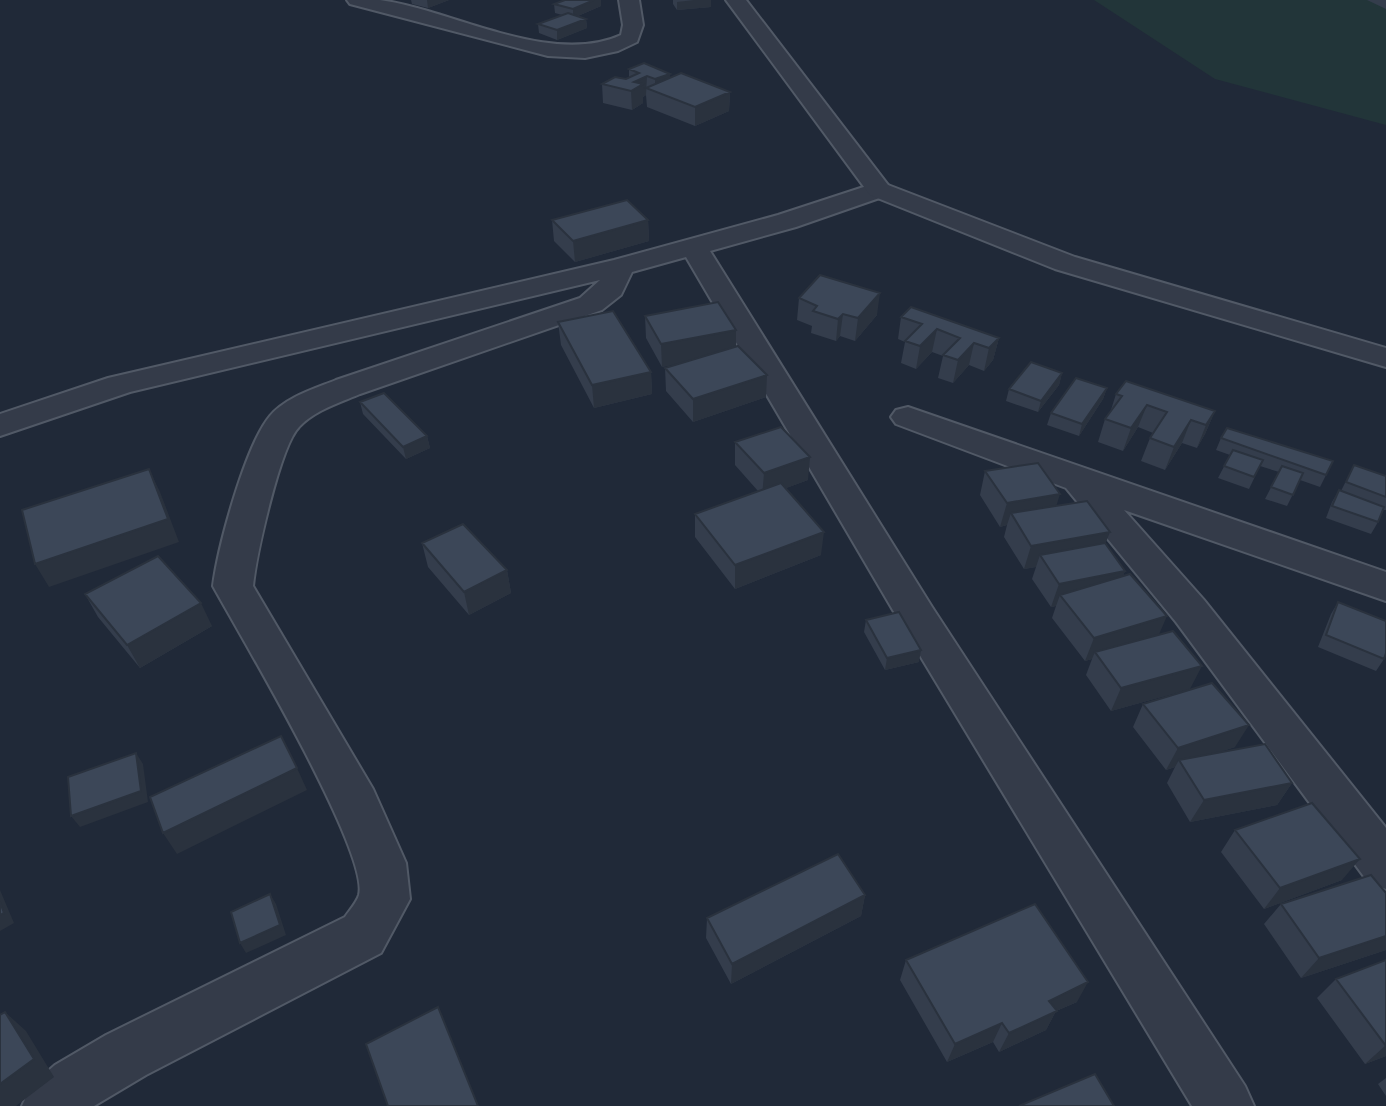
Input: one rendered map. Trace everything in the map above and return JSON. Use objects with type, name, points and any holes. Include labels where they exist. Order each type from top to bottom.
[{"type":"street","points":[[357,0],[548,50],[585,52],[611,47],[630,38],[632,25],[625,1]]},
{"type":"street","points":[[736,0],[879,190],[1065,263],[1386,358]]},
{"type":"street","points":[[0,425],[120,385],[621,267],[787,221],[879,190]]},
{"type":"street","points":[[694,247],[918,618],[1225,1106]]},
{"type":"street","points":[[51,1106],[75,1085],[125,1055],[363,935],[385,899],[380,863],[356,804],[233,586],[237,552],[269,450],[283,422],[309,403],[348,387],[591,304],[611,289],[621,267]]},
{"type":"street","points":[[908,417],[1386,587]]},
{"type":"street","points":[[1077,479],[1189,611],[1386,866]]},
{"type":"green space","points":[[1094,0],[1386,0],[1386,125],[1215,79]]},
{"type":"building","points":[[565,0],[594,0],[573,9],[554,4]]},
{"type":"building","points":[[568,13],[586,19],[557,30],[538,24]]},
{"type":"building","points":[[644,63],[670,74],[655,79],[647,76],[634,82],[643,84],[631,91],[602,84],[615,77],[626,79],[639,73],[629,69]]},
{"type":"building","points":[[681,73],[730,92],[695,107],[646,88]]},
{"type":"building","points":[[627,200],[648,220],[573,241],[552,220]]},
{"type":"building","points":[[820,275],[880,293],[858,318],[843,314],[838,319],[813,311],[817,306],[799,298]]},
{"type":"building","points":[[718,302],[736,330],[661,344],[645,316]]},
{"type":"building","points":[[911,307],[999,338],[989,348],[974,343],[958,360],[943,355],[960,338],[937,329],[920,346],[905,341],[922,324],[901,317]]},
{"type":"building","points":[[613,311],[651,372],[592,385],[558,322]]},
{"type":"building","points":[[738,346],[767,375],[693,399],[665,368]]},
{"type":"building","points":[[1031,362],[1062,373],[1041,401],[1009,389]]},
{"type":"building","points":[[1076,378],[1107,388],[1082,424],[1051,413]]},
{"type":"building","points":[[1126,381],[1215,411],[1206,425],[1191,420],[1174,447],[1150,438],[1167,412],[1147,405],[1131,428],[1105,419],[1122,396],[1116,394]]},
{"type":"building","points":[[384,393],[427,436],[403,447],[360,402]]},
{"type":"building","points":[[781,427],[810,457],[764,473],[735,442]]},
{"type":"building","points":[[1227,428],[1333,461],[1326,475],[1221,438]]},
{"type":"building","points":[[1233,450],[1263,460],[1254,477],[1224,466]]},
{"type":"building","points":[[1038,463],[1060,494],[1007,503],[985,471]]},
{"type":"building","points":[[1354,465],[1386,476],[1386,497],[1346,482]]},
{"type":"building","points":[[1282,466],[1303,473],[1293,495],[1271,487]]},
{"type":"building","points":[[149,469],[168,519],[35,564],[22,510]]},
{"type":"building","points":[[781,483],[824,532],[735,565],[695,514]]},
{"type":"building","points":[[1339,490],[1384,507],[1378,522],[1332,506]]},
{"type":"building","points":[[1087,501],[1110,532],[1031,546],[1011,513]]},
{"type":"building","points":[[463,524],[507,570],[464,592],[422,543]]},
{"type":"building","points":[[1105,543],[1125,571],[1059,584],[1040,555]]},
{"type":"building","points":[[158,556],[201,603],[127,645],[85,594]]},
{"type":"building","points":[[1130,574],[1167,616],[1094,638],[1060,595]]},
{"type":"building","points":[[1338,602],[1386,621],[1384,659],[1326,635]]},
{"type":"building","points":[[899,612],[921,650],[887,658],[866,620]]},
{"type":"building","points":[[1173,631],[1202,666],[1121,688],[1095,652]]},
{"type":"building","points":[[1212,683],[1249,725],[1178,748],[1143,704]]},
{"type":"building","points":[[281,736],[297,768],[163,833],[150,797]]},
{"type":"building","points":[[1265,744],[1292,783],[1204,800],[1179,760]]},
{"type":"building","points":[[136,753],[141,791],[71,816],[68,777]]},
{"type":"building","points":[[1312,803],[1360,859],[1280,888],[1235,830]]},
{"type":"building","points":[[838,854],[865,895],[732,964],[707,918]]},
{"type":"building","points":[[1371,875],[1386,893],[1386,936],[1319,958],[1281,904]]},
{"type":"building","points":[[270,894],[280,925],[240,943],[231,912]]},
{"type":"building","points":[[1035,904],[1088,982],[1049,1001],[1057,1011],[1009,1033],[1002,1023],[955,1044],[906,960]]},
{"type":"building","points":[[1386,960],[1386,1046],[1336,979]]},
{"type":"building","points":[[438,1007],[478,1106],[388,1106],[366,1044]]},
{"type":"building","points":[[5,1012],[34,1059],[0,1084],[0,1015]]},
{"type":"building","points":[[1095,1074],[1114,1106],[1019,1106]]}]
